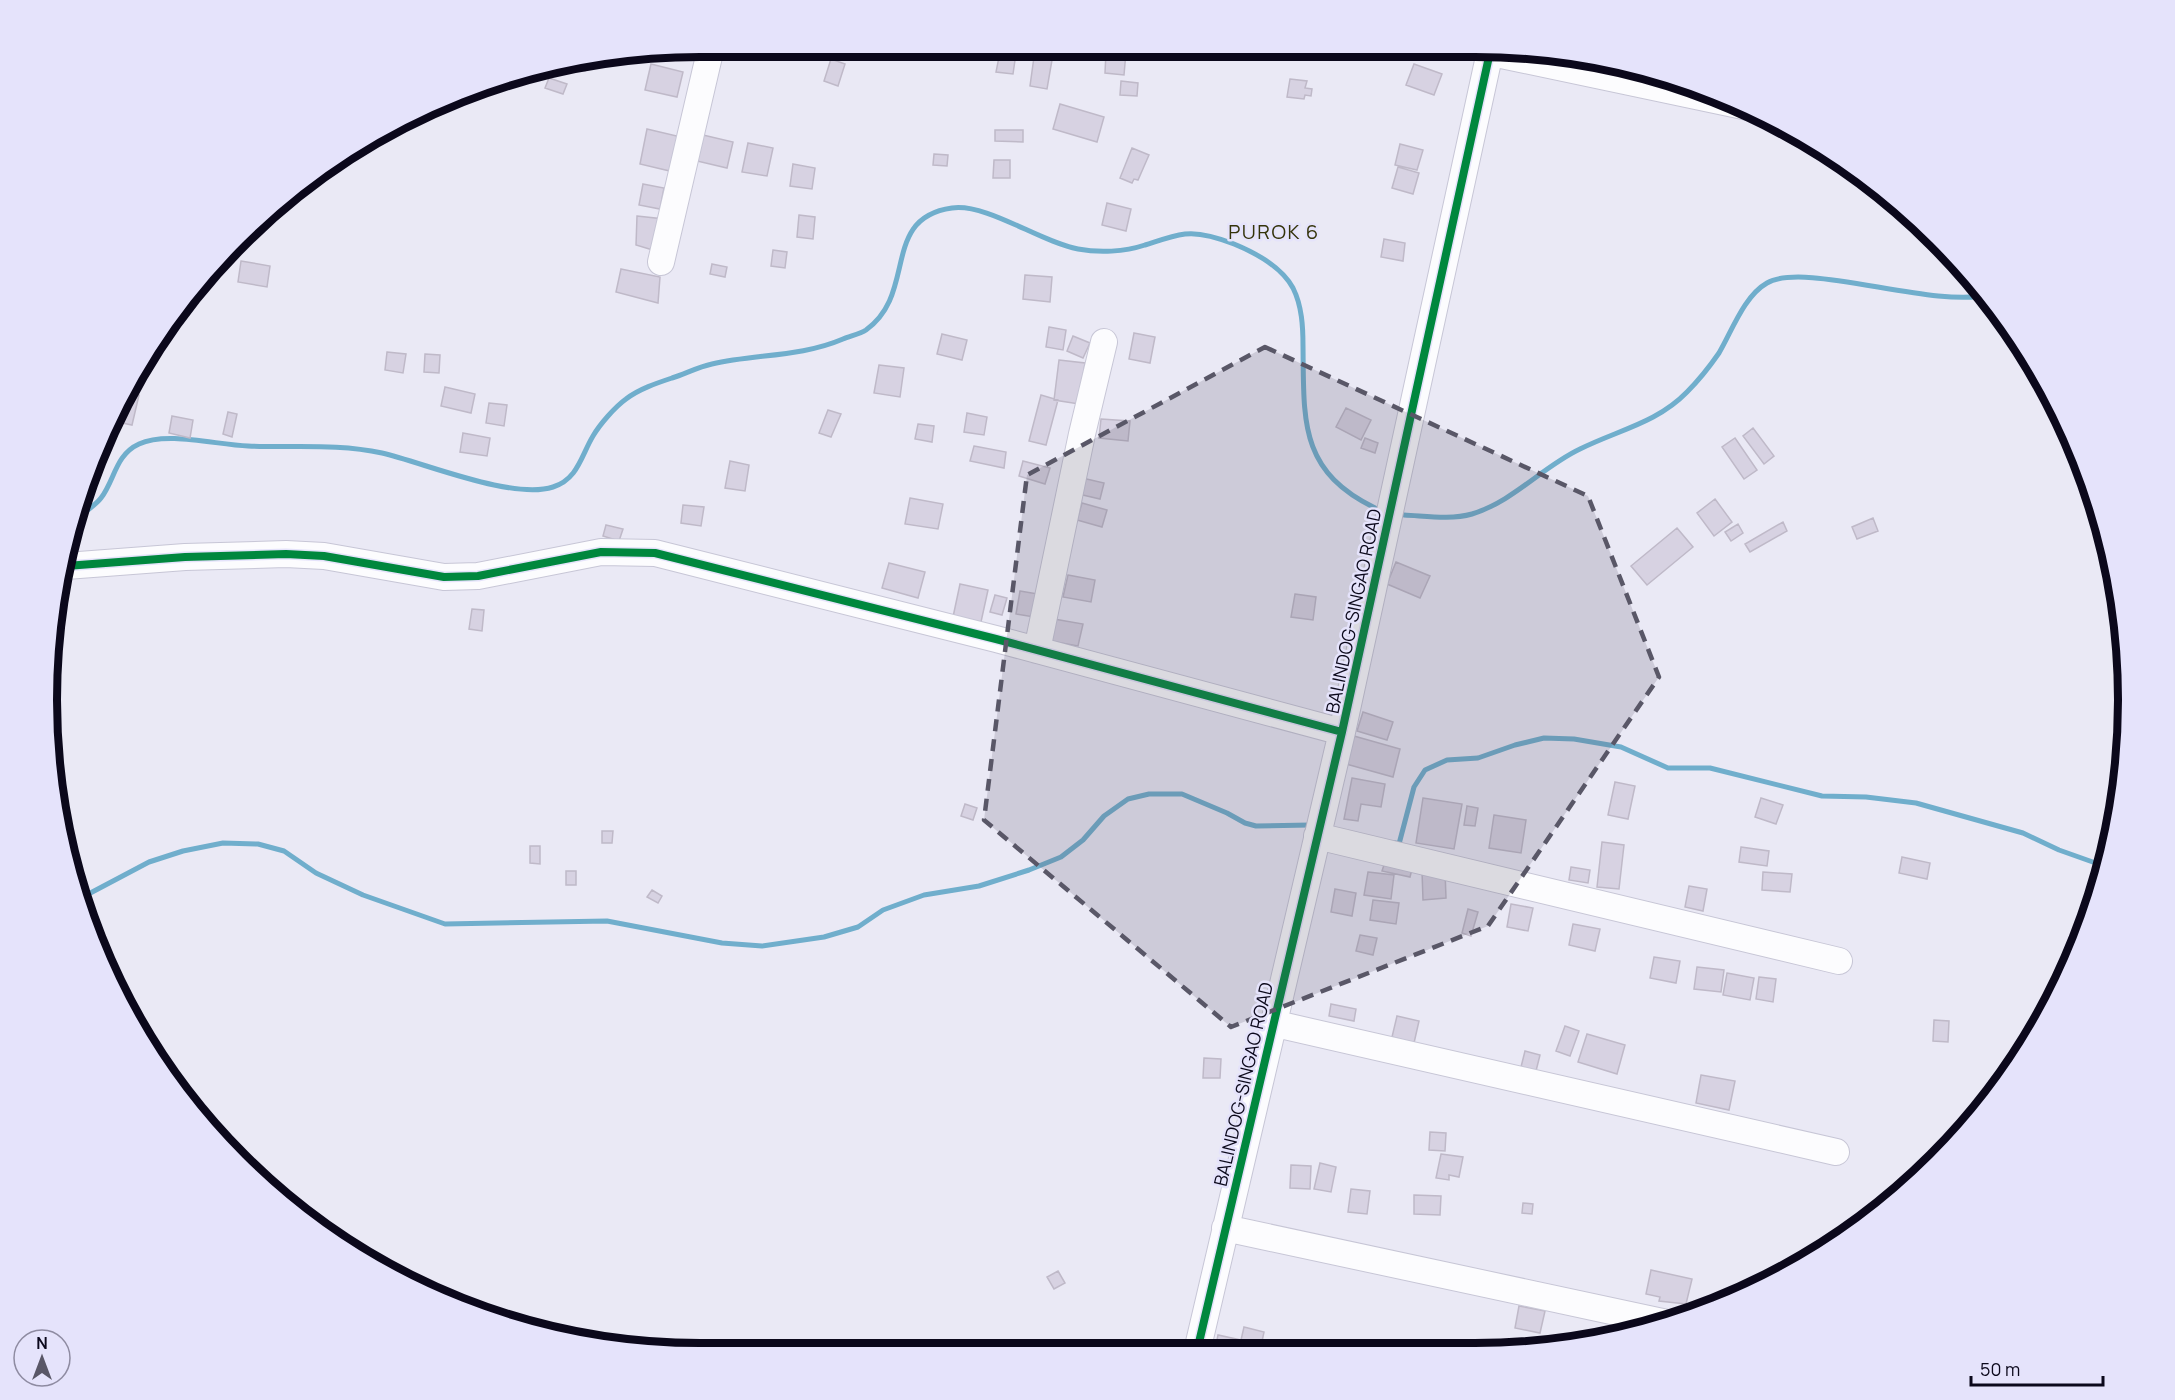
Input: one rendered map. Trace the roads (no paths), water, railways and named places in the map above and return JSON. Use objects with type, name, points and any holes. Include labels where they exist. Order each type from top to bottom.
[{"type":"street","points":[[661,262],[709,57]]},
{"type":"street","name":"BALINDOG-SINGAO ROAD","points":[[1199,1343],[1342,732],[1488,57]]},
{"type":"street","points":[[1518,58],[1694,95]]},
{"type":"street","points":[[1037,650],[1082,434],[1104,342]]},
{"type":"street","points":[[71,566],[185,557],[286,554],[324,556],[444,577],[478,576],[600,552],[655,553],[1037,650],[1342,732]]},
{"type":"street","points":[[1317,836],[1839,961]]},
{"type":"street","points":[[1272,1023],[1836,1152]]},
{"type":"street","points":[[1225,1228],[1648,1319]]},
{"type":"waterway","points":[[85,512],[101,498],[120,461],[131,449],[150,440],[163,439],[248,446],[331,447],[365,450],[492,485],[536,490],[553,487],[573,473],[593,436],[617,406],[642,389],[707,365],[811,349],[866,330],[882,315],[891,297],[907,241],[915,226],[930,215],[952,208],[981,211],[1047,239],[1078,249],[1120,250],[1180,235],[1197,234],[1234,244],[1267,261],[1288,280],[1298,302],[1303,331],[1306,420],[1319,460],[1332,478],[1350,493],[1375,508]]},
{"type":"waterway","points":[[1404,515],[1456,517],[1487,508],[1515,492],[1566,456],[1663,411],[1687,392],[1704,373],[1719,353],[1745,305],[1767,283],[1785,278],[1809,277],[1935,296],[1974,296]]},
{"type":"waterway","points":[[1395,843],[1399,844],[1414,787],[1425,770],[1447,760],[1478,758],[1544,738],[1574,739],[1621,747],[1668,768],[1710,768],[1822,796],[1866,797],[1916,803],[2023,833],[2059,850],[2097,863]]},
{"type":"waterway","points":[[87,895],[149,862],[183,851],[223,843],[258,844],[284,851],[316,873],[363,895],[445,924],[607,921],[722,943],[762,946],[824,937],[858,927],[883,910],[924,895],[979,886],[1029,870],[1061,857],[1083,840],[1104,816],[1128,799],[1149,794],[1182,794],[1256,826],[1310,825]]},
{"type":"district","name":"PUROK 6","points":[[1274,231]]}]
